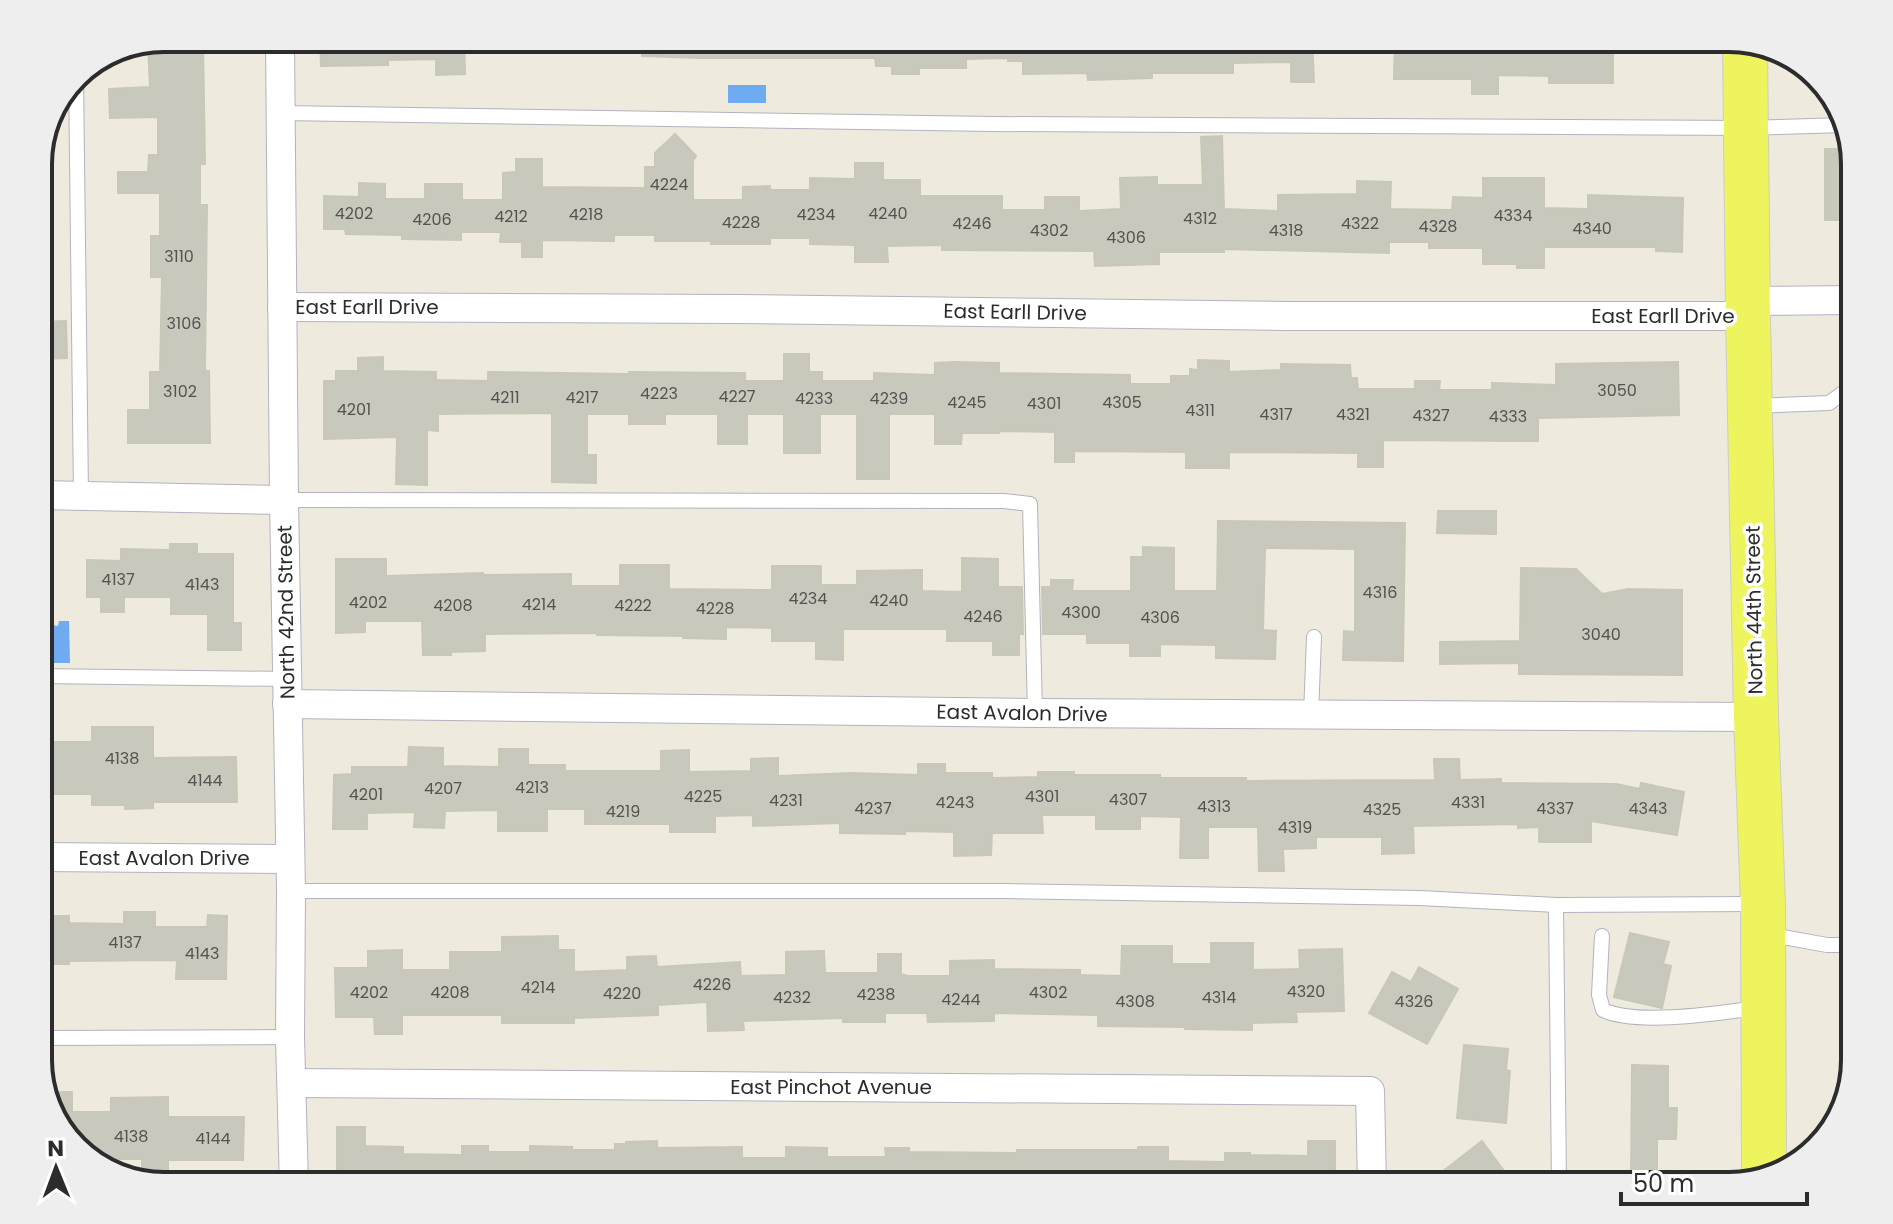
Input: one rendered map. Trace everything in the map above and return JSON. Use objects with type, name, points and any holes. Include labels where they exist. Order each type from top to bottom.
[{"type":"main road","name":"North 44th Street","points":[[1745,53],[1756,717],[1763,919],[1764,1166]]},
{"type":"street","name":"North 42nd Street","points":[[280,52],[294,1172]]},
{"type":"street","name":"East Earll Drive","points":[[282,307],[1284,316],[1748,308],[1841,301]]},
{"type":"street","points":[[52,495],[284,500]]},
{"type":"street","name":"East Avalon Drive","points":[[287,691],[1035,713],[1756,717]]},
{"type":"street","name":"East Avalon Drive","points":[[52,857],[290,859]]},
{"type":"street","name":"East Pinchot Avenue","points":[[292,1083],[1370,1091],[1372,1172]]},
{"type":"lane","points":[[76,95],[81,496]]},
{"type":"lane","points":[[281,113],[993,124],[1745,128],[1834,125]]},
{"type":"lane","points":[[1750,406],[1829,403],[1841,394]]},
{"type":"lane","points":[[284,500],[1004,501],[1030,504],[1035,713]]},
{"type":"lane","points":[[1311,715],[1314,637]]},
{"type":"lane","points":[[52,677],[287,691]]},
{"type":"lane","points":[[291,891],[1007,891],[1404,898],[1763,919],[1827,945],[1841,945]]},
{"type":"lane","points":[[1556,905],[1559,1172]]},
{"type":"lane","points":[[1602,936],[1599,995],[1603,1010],[1613,1015],[1659,1018],[1762,1007]]},
{"type":"lane","points":[[52,1038],[290,1037]]},
{"type":"water","points":[[728,85],[766,85],[766,103],[728,103]]},
{"type":"water","points":[[59,621],[69,621],[70,663],[53,663],[53,625],[58,626]]},
{"type":"building","points":[[203,52],[205,164],[200,164],[200,205],[207,205],[205,371],[209,371],[210,443],[128,443],[128,410],[150,410],[150,372],[160,372],[162,277],[151,277],[151,236],[160,236],[160,193],[118,193],[118,172],[148,172],[149,155],[158,155],[158,117],[110,118],[109,89],[150,87],[148,53]]},
{"type":"building","points":[[320,52],[464,52],[465,74],[436,75],[436,59],[388,60],[388,65],[321,66]]},
{"type":"building","points":[[642,52],[1313,52],[1314,82],[1291,82],[1291,62],[1233,63],[1233,73],[1152,73],[1152,78],[1088,80],[1087,73],[1023,74],[1023,61],[1008,61],[1008,58],[966,59],[966,68],[919,68],[919,74],[892,74],[892,66],[876,66],[875,58],[642,56]]},
{"type":"building","points":[[1395,52],[1613,52],[1613,83],[1549,83],[1549,76],[1498,75],[1498,94],[1472,94],[1472,79],[1394,79]]},
{"type":"building","points":[[675,134],[696,156],[693,161],[693,200],[743,200],[743,187],[810,190],[810,178],[855,179],[855,163],[883,163],[883,180],[920,180],[920,196],[1002,196],[1002,210],[1045,210],[1045,197],[1079,197],[1079,211],[1121,209],[1120,178],[1157,177],[1157,185],[1203,185],[1201,137],[1222,136],[1224,209],[1278,211],[1278,195],[1357,194],[1357,181],[1391,182],[1390,209],[1452,210],[1453,197],[1483,198],[1483,178],[1544,178],[1544,208],[1588,209],[1588,195],[1683,198],[1682,252],[1656,251],[1656,247],[1544,247],[1544,268],[1517,268],[1517,264],[1483,264],[1483,248],[1429,248],[1429,242],[1389,242],[1389,253],[1224,249],[1224,252],[1159,252],[1159,264],[1095,266],[1094,251],[942,250],[942,245],[887,246],[888,262],[855,262],[855,245],[810,244],[810,238],[770,238],[770,244],[711,244],[711,241],[655,241],[655,235],[614,235],[614,241],[542,240],[542,257],[522,257],[522,242],[500,242],[501,232],[461,232],[461,240],[402,239],[402,235],[346,234],[345,229],[324,229],[324,196],[359,197],[359,183],[385,184],[385,199],[425,199],[425,184],[462,184],[462,200],[503,200],[503,173],[516,172],[516,159],[542,159],[542,187],[645,188],[645,167],[655,167],[655,153]]},
{"type":"building","points":[[1825,149],[1840,149],[1841,220],[1825,220]]},
{"type":"building","points":[[66,321],[67,358],[52,359],[52,322]]},
{"type":"building","points":[[784,354],[809,354],[809,372],[822,372],[822,381],[874,381],[874,373],[935,375],[935,363],[954,362],[999,363],[999,373],[1130,375],[1130,384],[1171,384],[1171,376],[1190,376],[1190,369],[1198,370],[1198,360],[1229,361],[1229,372],[1281,370],[1281,364],[1350,365],[1351,378],[1357,378],[1358,389],[1415,389],[1415,381],[1440,381],[1439,390],[1492,390],[1492,383],[1556,385],[1556,364],[1678,362],[1679,415],[1538,418],[1538,441],[1383,440],[1383,467],[1358,467],[1358,453],[1229,452],[1229,468],[1186,468],[1186,452],[1074,451],[1074,462],[1055,462],[1055,432],[962,433],[961,444],[935,444],[935,414],[889,414],[889,479],[857,479],[857,414],[820,414],[820,453],[784,453],[784,414],[747,414],[747,444],[718,444],[718,414],[665,414],[665,424],[629,424],[629,414],[587,414],[587,455],[596,455],[596,483],[552,482],[552,413],[438,414],[438,431],[427,430],[427,485],[396,484],[397,437],[324,439],[324,381],[336,381],[336,371],[358,371],[358,358],[383,357],[383,371],[436,372],[436,380],[488,381],[488,372],[629,372],[745,373],[745,381],[784,381]]},
{"type":"building","points":[[1438,511],[1496,511],[1496,534],[1437,533]]},
{"type":"building","points":[[1218,521],[1405,523],[1403,661],[1343,660],[1344,631],[1355,632],[1355,549],[1265,548],[1263,630],[1276,631],[1275,659],[1216,658],[1216,645],[1160,644],[1160,656],[1130,656],[1130,643],[1087,643],[1087,634],[1043,634],[1042,587],[1051,587],[1051,580],[1073,580],[1072,591],[1131,591],[1131,557],[1143,557],[1143,547],[1174,548],[1174,591],[1217,591]]},
{"type":"building","points":[[170,544],[197,544],[197,554],[233,554],[233,623],[241,623],[241,650],[208,650],[208,614],[171,614],[171,597],[124,597],[124,612],[101,612],[101,597],[87,597],[87,560],[121,561],[121,549],[170,550]]},
{"type":"building","points":[[962,558],[998,559],[998,587],[1022,587],[1023,634],[1019,634],[1019,655],[993,655],[993,641],[947,641],[947,629],[843,629],[843,660],[816,659],[816,641],[772,641],[772,628],[726,627],[726,639],[597,633],[485,634],[485,651],[451,652],[451,655],[423,655],[422,621],[365,621],[365,632],[336,633],[336,559],[386,559],[386,576],[571,574],[571,586],[620,586],[620,565],[669,565],[669,589],[772,590],[772,566],[821,566],[821,585],[857,585],[857,571],[922,570],[922,591],[962,592]]},
{"type":"building","points":[[1521,568],[1576,569],[1602,594],[1628,589],[1682,590],[1682,675],[1519,674],[1519,663],[1440,664],[1440,642],[1520,641]]},
{"type":"building","points":[[92,727],[153,727],[153,758],[236,757],[237,802],[153,802],[153,808],[125,809],[125,805],[92,805],[92,794],[52,794],[52,742],[92,742]]},
{"type":"building","points":[[409,747],[443,748],[443,766],[499,767],[499,749],[528,749],[528,765],[565,765],[565,771],[661,771],[661,751],[689,750],[689,772],[751,771],[751,759],[778,758],[778,776],[851,773],[918,775],[918,764],[945,764],[945,773],[992,773],[992,778],[1038,777],[1038,772],[1074,772],[1074,775],[1160,775],[1160,778],[1246,778],[1246,781],[1435,780],[1434,759],[1459,759],[1460,780],[1616,784],[1640,789],[1641,783],[1684,792],[1677,835],[1591,821],[1591,842],[1539,842],[1539,827],[1518,828],[1518,824],[1413,826],[1414,853],[1382,854],[1382,837],[1316,837],[1316,848],[1283,849],[1284,871],[1259,871],[1258,827],[1208,827],[1208,858],[1180,858],[1181,817],[1140,816],[1140,829],[1096,829],[1096,815],[1042,815],[1043,833],[992,833],[991,855],[954,856],[954,832],[840,833],[840,823],[753,826],[753,815],[715,816],[715,832],[670,832],[670,824],[585,824],[585,809],[547,809],[547,831],[498,831],[498,810],[445,811],[444,828],[414,827],[415,812],[367,813],[367,829],[333,829],[334,775],[352,774],[352,767],[408,767]]},
{"type":"building","points":[[124,912],[155,912],[155,927],[207,927],[208,915],[227,916],[226,979],[176,979],[177,960],[69,961],[69,964],[52,964],[52,916],[69,916],[69,923],[124,924]]},
{"type":"building","points":[[1630,933],[1669,942],[1663,964],[1671,966],[1662,1008],[1614,997]]},
{"type":"building","points":[[558,936],[558,950],[574,950],[574,972],[627,970],[627,957],[656,956],[657,967],[740,962],[741,976],[786,975],[786,952],[824,951],[825,973],[878,973],[878,954],[901,954],[901,974],[908,976],[950,976],[950,961],[994,960],[994,969],[1080,970],[1080,975],[1121,976],[1122,946],[1172,946],[1172,964],[1211,964],[1211,943],[1253,943],[1253,970],[1300,969],[1299,950],[1342,949],[1344,1011],[1296,1012],[1297,1022],[1252,1023],[1252,1030],[1098,1026],[1098,1015],[994,1013],[994,1021],[928,1022],[927,1013],[885,1013],[885,1022],[843,1022],[843,1018],[743,1021],[744,1030],[708,1031],[707,1002],[658,1005],[658,1015],[574,1018],[574,1023],[502,1023],[502,1015],[402,1015],[402,1034],[375,1034],[374,1017],[336,1017],[335,968],[368,968],[368,951],[402,950],[402,970],[450,970],[450,952],[502,952],[502,937]]},
{"type":"building","points":[[1419,967],[1458,989],[1427,1044],[1369,1013],[1392,972],[1411,982]]},
{"type":"building","points":[[1464,1045],[1508,1049],[1506,1070],[1510,1071],[1506,1123],[1457,1118]]},
{"type":"building","points":[[1632,1065],[1668,1066],[1668,1108],[1677,1108],[1676,1139],[1657,1139],[1657,1172],[1631,1172]]},
{"type":"building","points":[[57,1092],[72,1092],[72,1112],[111,1112],[111,1098],[168,1097],[168,1117],[244,1117],[243,1160],[168,1160],[168,1172],[142,1170],[142,1159],[113,1159],[96,1148],[96,1128],[76,1128]]},
{"type":"building","points":[[337,1127],[365,1127],[365,1146],[403,1147],[403,1154],[462,1155],[462,1146],[488,1146],[488,1152],[530,1152],[530,1146],[615,1150],[615,1144],[657,1141],[657,1148],[742,1147],[742,1158],[786,1158],[786,1147],[827,1148],[827,1157],[886,1157],[885,1148],[909,1148],[909,1152],[1017,1153],[1017,1150],[1138,1150],[1138,1147],[1168,1147],[1168,1161],[1225,1162],[1225,1153],[1308,1156],[1308,1141],[1335,1141],[1335,1172],[337,1172]]},
{"type":"building","points":[[1482,1141],[1505,1172],[1442,1172]]}]
